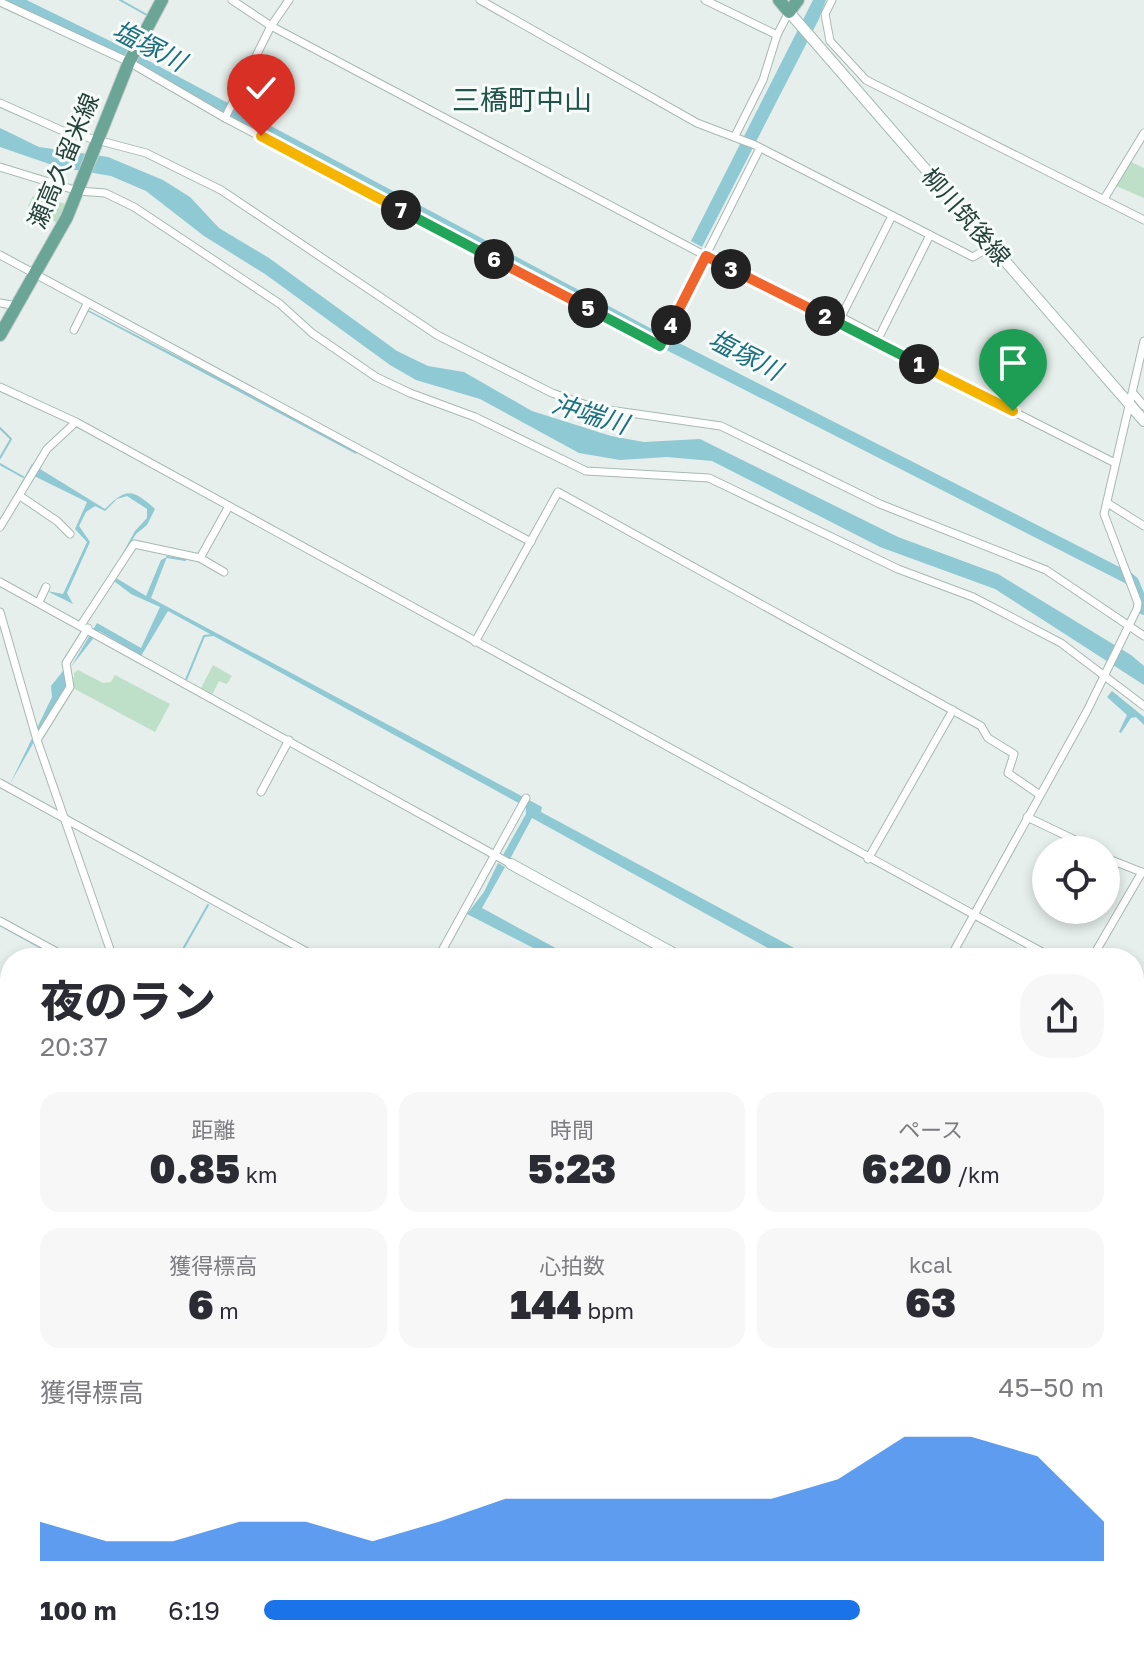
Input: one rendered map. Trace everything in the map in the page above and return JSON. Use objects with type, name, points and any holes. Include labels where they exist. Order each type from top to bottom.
[{"type":"main road","name":"瀬高久留米線","points":[[0,335],[56,240],[129,62],[162,0]]},
{"type":"main road","points":[[779,0],[789,12],[798,0]]},
{"type":"main road","name":"柳川筑後線","points":[[789,12],[991,246],[1131,398],[1144,421]]},
{"type":"main road","points":[[511,864],[664,948]]},
{"type":"street","points":[[232,0],[271,26],[706,256],[1115,463]]},
{"type":"street","points":[[225,118],[271,26],[289,0]]},
{"type":"street","points":[[480,0],[697,123],[758,147],[973,257],[991,246]]},
{"type":"street","points":[[705,0],[777,35]]},
{"type":"street","points":[[832,0],[825,14],[830,41],[866,80],[1144,220]]},
{"type":"street","points":[[0,2],[129,62],[225,118],[660,346],[758,147]]},
{"type":"street","points":[[737,137],[789,12]]},
{"type":"street","points":[[0,103],[63,131],[146,153],[221,190],[437,335],[552,393],[595,408],[721,426],[880,504],[1046,570],[1144,636]]},
{"type":"street","points":[[1104,199],[1144,133]]},
{"type":"street","points":[[0,167],[105,193],[134,207],[280,304],[312,333],[376,377],[475,417],[586,471],[709,478],[898,569],[973,597],[1061,643],[1105,673],[1144,706]]},
{"type":"street","points":[[892,216],[841,317],[879,337],[930,235]]},
{"type":"street","points":[[0,255],[87,304],[367,450],[531,542]]},
{"type":"street","points":[[0,303],[17,306]]},
{"type":"street","points":[[74,330],[87,304]]},
{"type":"street","points":[[956,948],[1135,615],[1138,603],[1105,522],[1115,463],[1144,341]]},
{"type":"street","points":[[0,387],[76,422],[1034,948]]},
{"type":"street","points":[[1131,398],[1144,406]]},
{"type":"street","points":[[0,527],[47,449],[76,422]]},
{"type":"street","points":[[475,642],[558,492],[981,726],[988,738],[1014,754],[1008,773],[1040,795]]},
{"type":"street","points":[[20,496],[57,521],[70,534]]},
{"type":"street","points":[[1109,504],[1144,526]]},
{"type":"street","points":[[200,558],[229,506]]},
{"type":"street","points":[[37,740],[70,687],[66,663],[134,544],[200,558],[224,572]]},
{"type":"street","points":[[0,582],[85,626],[511,864]]},
{"type":"street","points":[[39,602],[46,587]]},
{"type":"street","points":[[0,612],[37,740],[109,948]]},
{"type":"street","points":[[1135,615],[1144,619]]},
{"type":"street","points":[[868,859],[953,710]]},
{"type":"street","points":[[261,792],[289,740]]},
{"type":"street","points":[[0,783],[300,948]]},
{"type":"street","points":[[444,948],[497,856],[526,798]]},
{"type":"street","points":[[1027,817],[1067,836]]},
{"type":"street","points":[[1098,948],[1143,872],[1120,863]]},
{"type":"street","points":[[0,921],[50,948]]},
{"type":"green space","points":[[1129,161],[1144,168],[1144,198],[1116,186]]},
{"type":"green space","points":[[33,196],[66,204],[59,224],[28,206]]},
{"type":"green space","points":[[213,665],[232,676],[227,684],[219,681],[212,695],[201,688]]},
{"type":"green space","points":[[78,670],[103,683],[111,682],[115,675],[170,704],[155,732],[73,688],[74,673]]},
{"type":"water","points":[[813,0],[826,0],[819,19],[702,247],[691,241]]},
{"type":"water","name":"沖端川","points":[[0,128],[39,147],[108,157],[163,180],[190,197],[219,228],[269,258],[397,351],[428,366],[464,372],[532,411],[611,436],[644,442],[700,439],[898,537],[998,574],[1131,655],[1144,666],[1144,685],[995,589],[880,547],[712,461],[667,457],[620,460],[579,453],[480,399],[416,380],[390,365],[265,274],[204,236],[146,191],[111,176],[58,167],[0,147]]},
{"type":"water","points":[[87,311],[358,450],[356,454]]},
{"type":"water","points":[[32,464],[105,509],[118,497],[129,493],[155,509],[113,571],[135,531],[147,518],[147,509],[127,496],[117,499],[105,511],[95,506],[86,512],[79,526],[90,542],[67,593],[73,604],[47,591],[63,594],[87,542],[75,529],[87,502],[30,474],[0,520]]},
{"type":"water","points":[[167,557],[151,598],[542,807],[541,812],[794,948],[768,948],[532,818],[510,859],[503,855],[526,814],[526,807],[168,611],[141,656],[99,631],[71,667],[97,623],[141,648],[160,607],[131,594],[114,581],[116,578],[146,596],[161,560]]},
{"type":"water","points":[[63,671],[68,682],[10,784],[52,697],[51,686]]},
{"type":"water","points":[[1112,691],[1144,717],[1144,725],[1136,717],[1131,718],[1119,732],[1127,715],[1107,697]]},
{"type":"water","points":[[498,863],[505,867],[482,908],[556,948],[533,948],[467,914],[484,892]]},
{"type":"waterway","name":"塩塚川","points":[[13,0],[127,56],[658,339],[1128,578],[1133,582],[1144,609]]},
{"type":"waterway","points":[[120,0],[147,15]]},
{"type":"waterway","points":[[0,428],[11,439],[0,458]]},
{"type":"waterway","points":[[0,464],[23,477]]},
{"type":"waterway","points":[[167,557],[185,560]]},
{"type":"waterway","points":[[186,680],[204,636],[213,635]]},
{"type":"waterway","points":[[184,948],[208,905]]},
{"type":"waterway","points":[[0,925],[41,948]]},
{"type":"district","name":"三橋町中山","points":[[522,100]]},
{"type":"route","points":[[261,136],[660,346],[706,256],[1013,411]]}]
